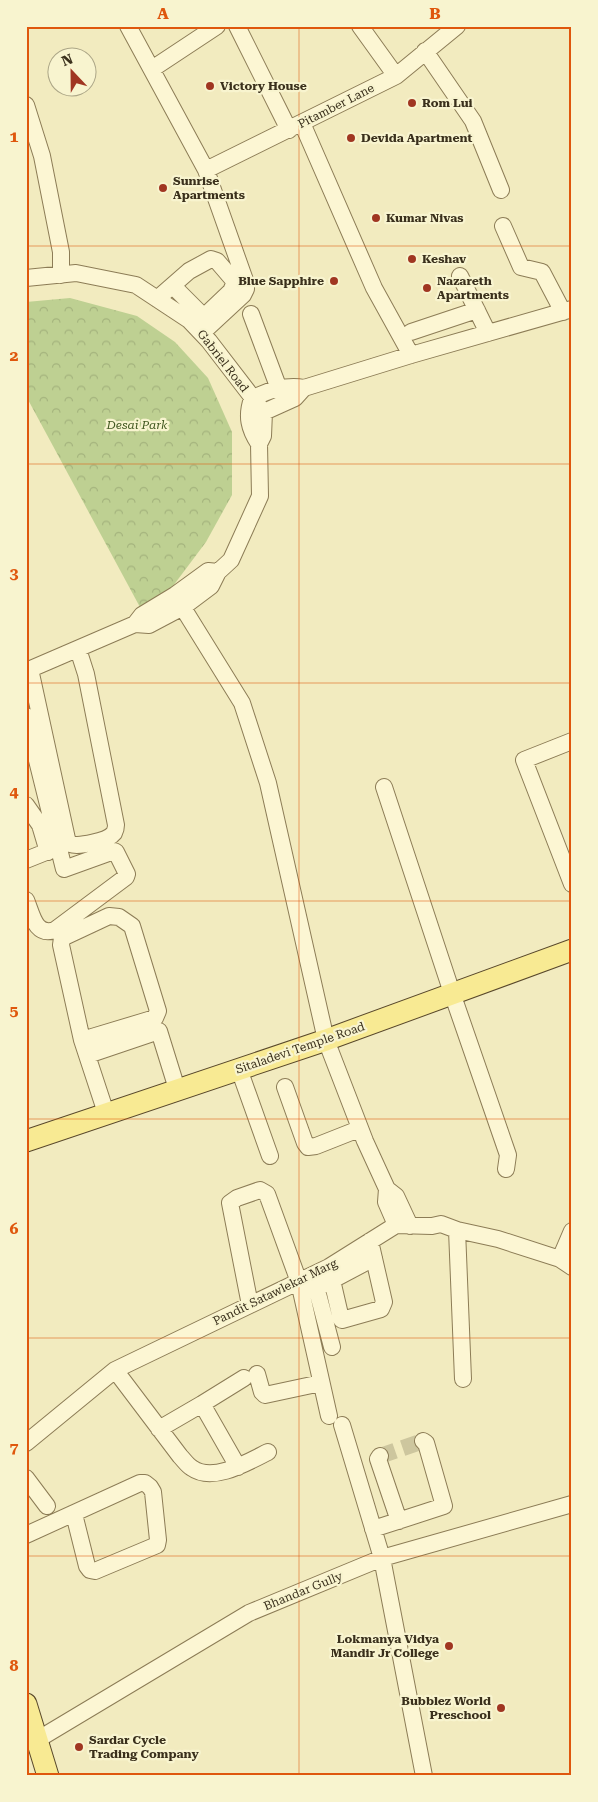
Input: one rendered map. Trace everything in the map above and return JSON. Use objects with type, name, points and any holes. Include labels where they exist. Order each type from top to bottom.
[{"type":"main road","name":"Sitaladevi Temple Road","points":[[26,1141],[326,1040],[572,950]]},
{"type":"main road","points":[[26,1704],[48,1776]]},
{"type":"street","points":[[128,26],[206,170],[244,277],[246,289],[243,295],[203,329]]},
{"type":"street","points":[[152,69],[217,26]]},
{"type":"street","points":[[237,26],[296,127],[374,288],[411,355]]},
{"type":"street","points":[[360,26],[396,76]]},
{"type":"street","name":"Pitamber Lane","points":[[206,170],[396,76],[457,26]]},
{"type":"street","points":[[425,51],[473,121],[501,190]]},
{"type":"street","points":[[26,105],[44,165],[61,252],[61,275]]},
{"type":"street","points":[[259,444],[250,432],[249,409],[252,399],[279,388],[293,386],[304,388],[567,310],[542,272],[521,267],[503,226]]},
{"type":"street","points":[[158,299],[189,271],[211,259],[217,261],[234,282],[234,286],[203,329]]},
{"type":"street","name":"Gabriel Road","points":[[26,278],[76,273],[136,285],[203,329],[264,414]]},
{"type":"street","points":[[460,276],[488,333]]},
{"type":"street","points":[[173,286],[203,329]]},
{"type":"street","points":[[411,332],[477,310]]},
{"type":"street","points":[[203,329],[243,315],[279,388]]},
{"type":"street","points":[[78,649],[86,674],[116,825],[114,833],[107,838],[76,846],[70,844],[67,839],[28,670],[134,624],[149,625],[179,601],[211,586],[218,572],[231,560],[260,496],[259,444],[263,436],[264,414],[295,398],[304,388]]},
{"type":"street","points":[[179,601],[242,703],[268,783],[326,1040],[360,1129],[387,1189],[386,1202],[400,1220],[434,1216],[440,1224],[457,1230],[498,1239],[566,1263],[572,1231]]},
{"type":"street","points":[[26,716],[46,823],[53,850],[64,868],[66,869],[114,851],[127,874],[126,877],[63,924],[50,931],[44,932],[37,927],[26,900]]},
{"type":"street","points":[[572,740],[524,760],[523,778],[572,884]]},
{"type":"street","points":[[384,787],[508,1155],[506,1169]]},
{"type":"street","points":[[26,805],[46,823]]},
{"type":"street","points":[[26,860],[53,850]]},
{"type":"street","points":[[85,1047],[155,1018],[158,1011],[132,926],[118,917],[109,916],[62,938],[61,945],[85,1047],[106,1113]]},
{"type":"street","points":[[85,1047],[159,1031],[177,1089]]},
{"type":"street","points":[[239,1069],[270,1156]]},
{"type":"street","points":[[285,1087],[304,1143],[308,1147],[316,1146],[360,1129]]},
{"type":"street","points":[[250,1305],[230,1203],[236,1198],[255,1191],[264,1191],[309,1282],[332,1347]]},
{"type":"street","name":"Pandit Satawlekar Marg","points":[[26,1444],[115,1370],[250,1305],[309,1282],[400,1220]]},
{"type":"street","points":[[457,1230],[463,1379]]},
{"type":"street","points":[[332,1280],[342,1320],[378,1311],[383,1306],[384,1302],[370,1241]]},
{"type":"street","points":[[309,1282],[332,1280],[374,1258]]},
{"type":"street","points":[[309,1282],[322,1383],[382,1558],[424,1776]]},
{"type":"street","points":[[115,1370],[180,1456],[192,1468],[205,1472],[221,1472],[238,1467],[268,1452]]},
{"type":"street","points":[[159,1429],[250,1376],[265,1395],[322,1383]]},
{"type":"street","points":[[202,1404],[238,1467]]},
{"type":"street","points":[[373,1530],[444,1506],[426,1444],[423,1441]]},
{"type":"street","points":[[380,1456],[378,1459],[398,1521]]},
{"type":"street","points":[[26,1478],[47,1506]]},
{"type":"street","points":[[26,1535],[144,1483],[150,1486],[153,1492],[157,1545],[152,1549],[95,1571],[90,1570],[87,1566],[74,1514]]},
{"type":"street","name":"Bhandar Gully","points":[[37,1740],[249,1613],[382,1558],[572,1504]]},
{"type":"green space","name":"Desai Park","points":[[70,298],[137,316],[175,342],[208,378],[232,432],[232,495],[206,542],[170,590],[141,609],[26,396],[26,302]]},
{"type":"tunnel","points":[[380,1456],[423,1441]]},
{"type":"place","name":"Victory House","points":[[210,86]]},
{"type":"place","name":"Rom Lui","points":[[412,103]]},
{"type":"place","name":"Devida Apartment","points":[[351,138]]},
{"type":"place","name":"Sunrise Apartments","points":[[163,188]]},
{"type":"place","name":"Kumar Nivas","points":[[376,218]]},
{"type":"place","name":"Keshav","points":[[412,259]]},
{"type":"place","name":"Blue Sapphire","points":[[334,281]]},
{"type":"place","name":"Nazareth Apartments","points":[[427,288]]},
{"type":"place","name":"Lokmanya Vidya Mandir Jr College","points":[[449,1646]]},
{"type":"place","name":"Bubblez World Preschool","points":[[501,1708]]},
{"type":"place","name":"Sardar Cycle Trading Company","points":[[79,1747]]}]
